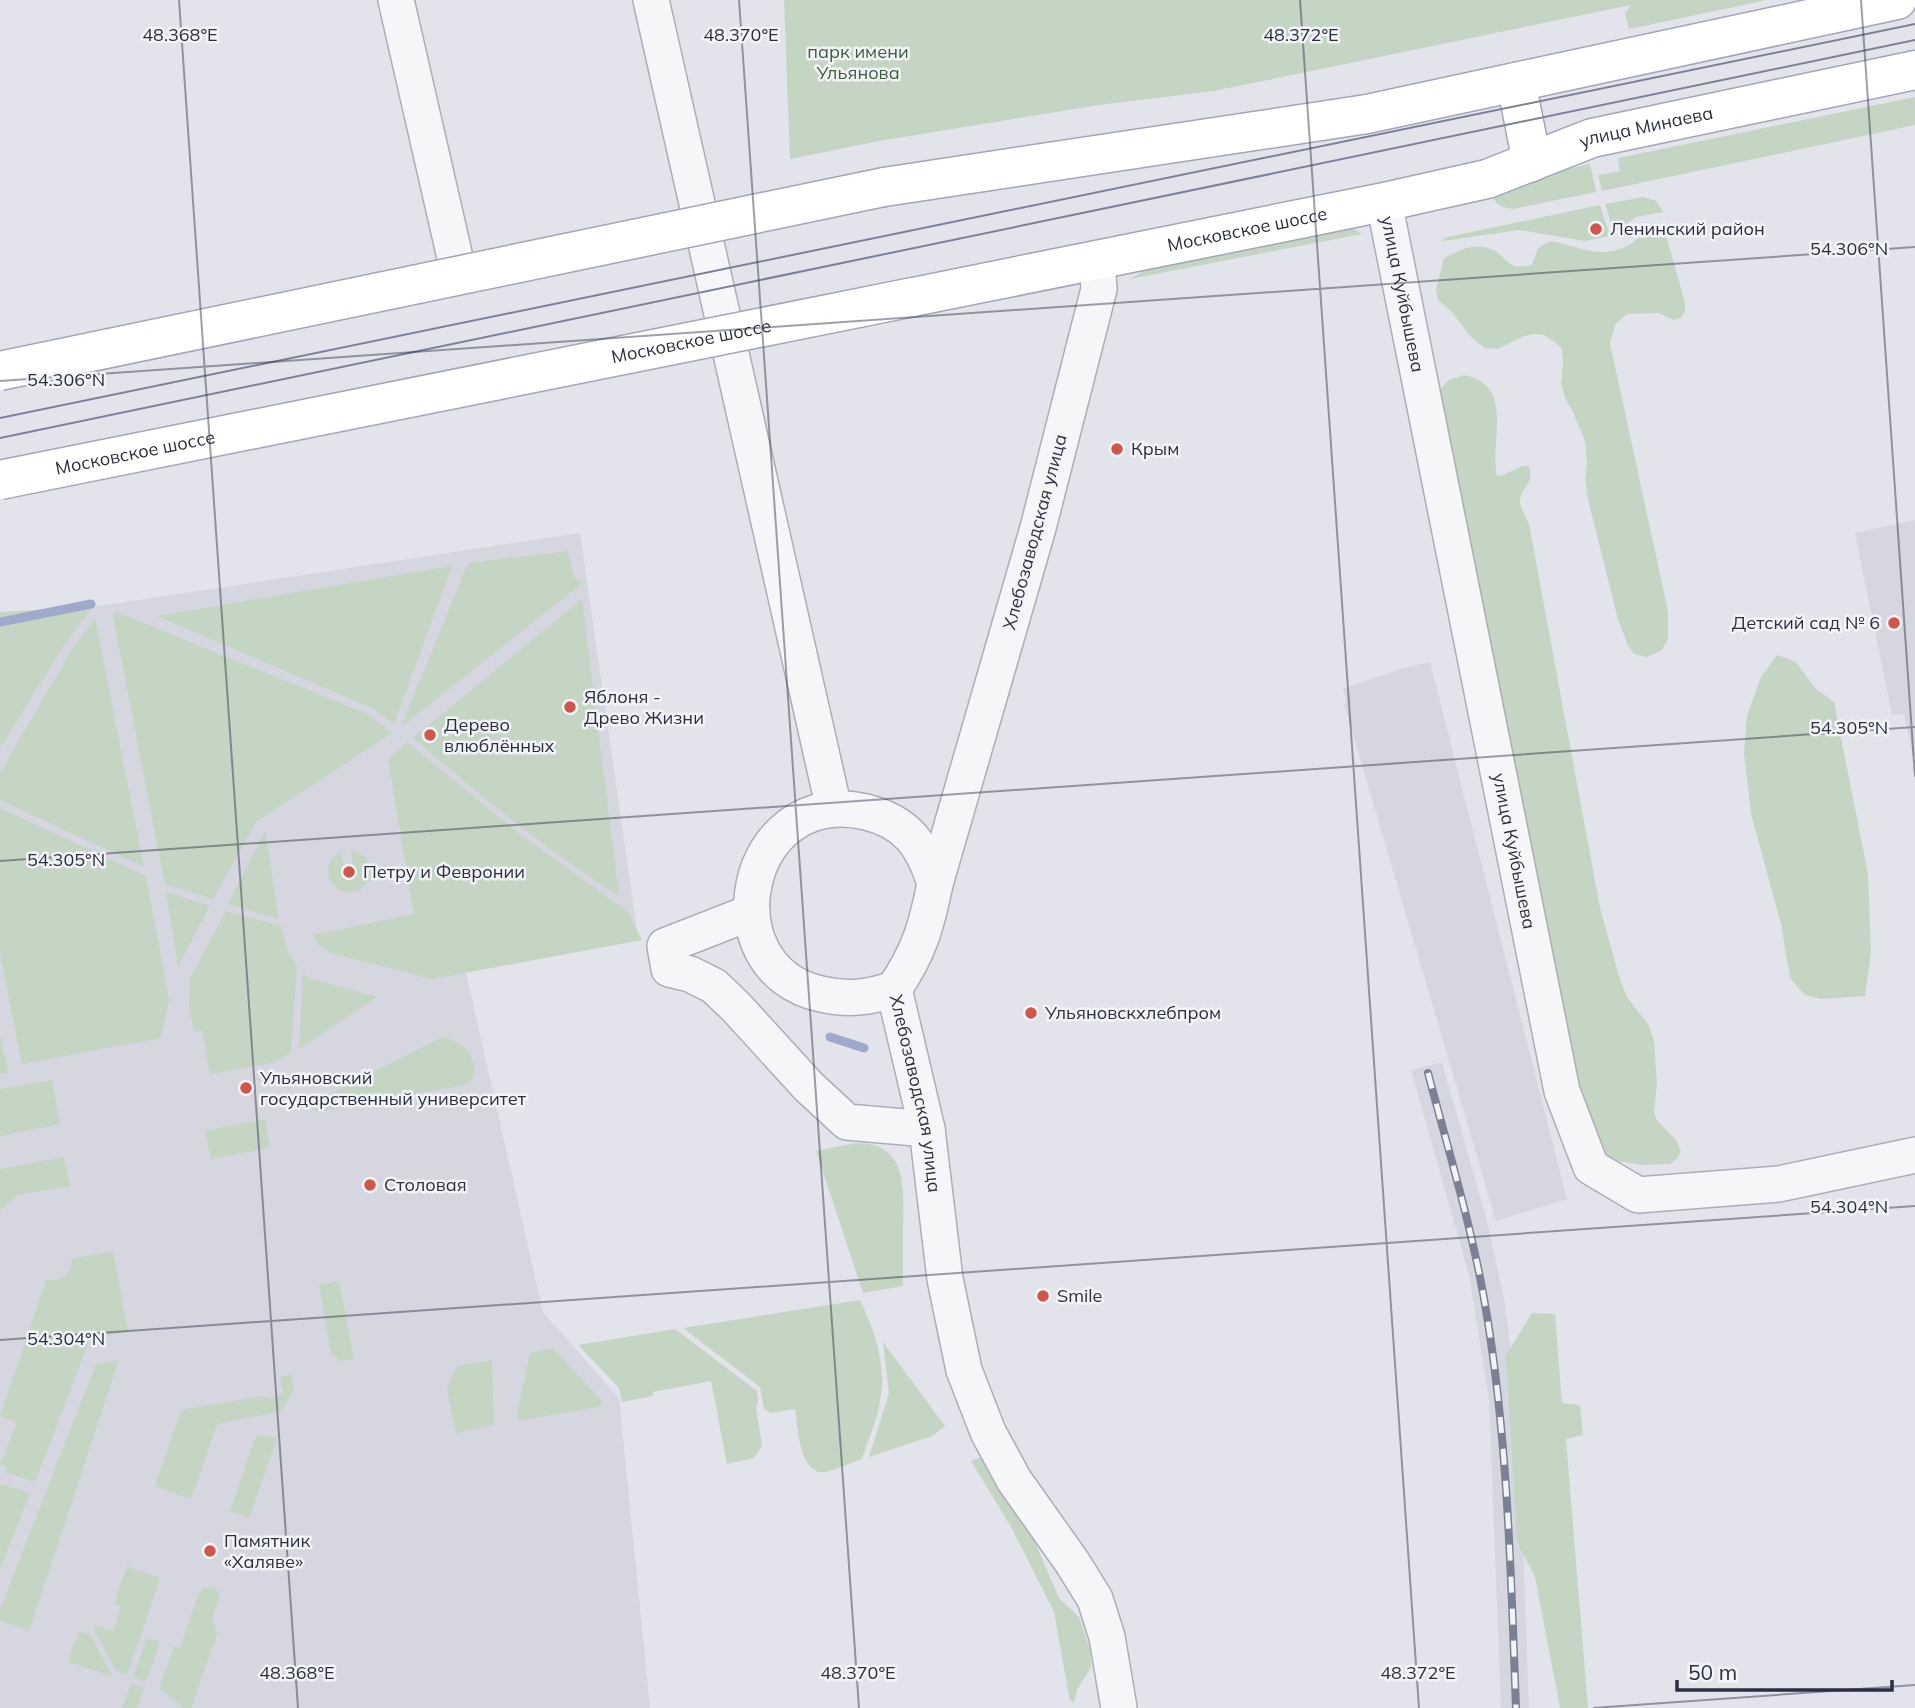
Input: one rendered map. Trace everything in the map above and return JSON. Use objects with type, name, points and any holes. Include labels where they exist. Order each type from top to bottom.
[{"type":"main road","points":[[0,371],[884,187],[1367,114],[1897,0]]},
{"type":"main road","name":"улица Минаева","points":[[1384,202],[1487,179],[1592,138],[1915,70]]},
{"type":"main road","points":[[1516,82],[1532,162]]},
{"type":"main road","name":"Московское шоссе","points":[[0,480],[1384,202]]},
{"type":"street","points":[[396,0],[459,275]]},
{"type":"street","points":[[651,0],[834,809]]},
{"type":"street","name":"улица Куйбышева","points":[[1384,202],[1562,1091],[1591,1167],[1638,1195],[1779,1184],[1915,1155]]},
{"type":"street","name":"Хлебозаводская улица","points":[[1097,261],[1099,289],[1041,515],[935,884],[926,928],[912,962],[894,989],[927,1129],[945,1279],[964,1370],[988,1433],[1014,1480],[1072,1562],[1094,1599],[1107,1636],[1119,1708]]},
{"type":"street","points":[[894,989],[859,998],[836,997],[812,992],[783,978],[762,951],[754,932],[753,889],[759,864],[769,845],[788,827],[814,812],[834,809],[868,813],[898,824],[918,844],[929,864],[935,884]]},
{"type":"street","points":[[752,912],[665,946],[669,969],[690,974],[714,986],[809,1087],[847,1122],[927,1129]]},
{"type":"shaded area","name":"Детский сад № 6","points":[[1915,520],[1913,757],[1904,714],[1892,715],[1855,533]]},
{"type":"shaded area","name":"Ульяновский государственный университет","points":[[580,533],[638,937],[464,964],[543,1312],[619,1398],[650,1708],[0,1708],[0,621]]},
{"type":"shaded area","points":[[1430,662],[1567,1199],[1496,1221],[1344,704],[1347,703],[1343,689],[1400,669]]},
{"type":"shaded area","points":[[1442,1062],[1487,1221],[1504,1298],[1518,1403],[1529,1708],[1501,1708],[1489,1399],[1469,1275],[1411,1070]]},
{"type":"green space","name":"парк имени Ульянова","points":[[784,0],[1767,0],[1629,29],[1625,13],[1631,5],[1214,91],[1099,105],[879,141],[790,159]]},
{"type":"green space","points":[[1915,97],[1915,125],[1602,191],[1598,175],[1620,171],[1618,158]]},
{"type":"green space","points":[[1590,164],[1596,192],[1513,209],[1500,205],[1492,195],[1502,182]]},
{"type":"green space","points":[[1643,197],[1656,201],[1664,212],[1636,217],[1614,233],[1605,204]]},
{"type":"green space","points":[[1600,205],[1610,236],[1585,241],[1519,230],[1444,241],[1443,238]]},
{"type":"green space","points":[[1655,227],[1665,231],[1685,303],[1685,312],[1680,318],[1673,320],[1659,313],[1627,314],[1615,325],[1610,343],[1668,611],[1668,639],[1662,650],[1647,657],[1634,654],[1628,646],[1618,619],[1588,499],[1585,441],[1565,398],[1561,382],[1562,349],[1544,335],[1535,334],[1524,336],[1498,349],[1485,348],[1470,336],[1451,311],[1438,300],[1436,289],[1444,258],[1467,248],[1487,247],[1513,265],[1524,266],[1532,265],[1538,248],[1550,241],[1591,251],[1611,251],[1632,243],[1645,231]]},
{"type":"green space","points":[[1352,228],[1362,234],[1130,279],[1147,269]]},
{"type":"green space","points":[[1464,375],[1480,381],[1490,390],[1495,402],[1497,476],[1529,466],[1530,477],[1520,504],[1529,524],[1600,908],[1627,997],[1648,1024],[1654,1040],[1657,1083],[1654,1112],[1656,1119],[1676,1140],[1681,1151],[1677,1159],[1670,1164],[1644,1165],[1617,1161],[1589,1143],[1493,685],[1493,652],[1481,621],[1439,391],[1449,380]]},
{"type":"green space","points":[[568,551],[574,578],[584,582],[401,727],[468,563]]},
{"type":"green space","points":[[452,566],[394,724],[372,708],[157,616]]},
{"type":"green space","points":[[582,599],[619,896],[539,841],[413,738]]},
{"type":"green space","points":[[93,607],[63,647],[0,748],[0,612]]},
{"type":"green space","points":[[116,612],[368,714],[392,733],[256,822],[213,899],[165,884],[113,616]]},
{"type":"green space","points":[[95,619],[144,867],[0,800],[0,773],[72,649]]},
{"type":"green space","points":[[1777,655],[1796,662],[1816,689],[1834,702],[1868,874],[1871,952],[1865,996],[1821,999],[1805,995],[1790,978],[1781,924],[1751,814],[1744,753],[1747,715],[1761,677]]},
{"type":"green space","points":[[407,742],[521,835],[628,912],[642,940],[432,979],[331,953],[318,944],[313,935],[414,914],[388,759]]},
{"type":"green space","points":[[0,808],[146,876],[169,1000],[161,1038],[22,1064],[0,952]]},
{"type":"green space","points":[[265,831],[279,919],[228,904]]},
{"type":"green space","points":[[351,850],[360,853],[368,862],[371,875],[364,887],[355,892],[345,892],[330,880],[328,870],[331,860],[341,851],[344,867],[353,866]]},
{"type":"green space","points":[[166,892],[210,906],[178,966]]},
{"type":"green space","points":[[226,911],[281,926],[287,950],[297,967],[291,1053],[272,1063],[210,1074],[202,1031],[194,1032],[189,1007],[190,978]]},
{"type":"green space","points":[[303,973],[309,978],[377,997],[299,1049]]},
{"type":"green space","points":[[0,1034],[8,1073],[0,1074]]},
{"type":"green space","points":[[441,1038],[458,1043],[471,1056],[474,1072],[465,1085],[323,1111],[314,1111],[308,1105]]},
{"type":"green space","points":[[52,1080],[60,1124],[0,1136],[0,1089]]},
{"type":"green space","points":[[265,1119],[270,1148],[211,1159],[205,1131]]},
{"type":"green space","points":[[856,1143],[885,1150],[894,1159],[899,1170],[903,1196],[903,1286],[863,1293],[816,1151]]},
{"type":"green space","points":[[64,1157],[70,1186],[18,1195],[0,1211],[0,1169]]},
{"type":"green space","points":[[113,1251],[128,1332],[90,1339],[35,1482],[5,1472],[7,1467],[0,1465],[17,1423],[0,1416],[46,1280],[65,1276],[72,1259]]},
{"type":"green space","points":[[339,1281],[354,1359],[339,1361],[331,1352],[319,1285]]},
{"type":"green space","points":[[860,1300],[875,1336],[881,1362],[882,1388],[879,1408],[862,1459],[826,1472],[817,1471],[805,1458],[795,1409],[771,1413],[764,1409],[760,1387],[683,1328]]},
{"type":"green space","points":[[1532,1313],[1555,1314],[1562,1403],[1580,1405],[1583,1435],[1566,1439],[1588,1708],[1560,1708],[1535,1577],[1517,1542],[1506,1355]]},
{"type":"green space","points":[[675,1329],[757,1391],[756,1406],[762,1446],[754,1458],[727,1464],[711,1381],[653,1392],[653,1396],[622,1402],[619,1388],[578,1345]]},
{"type":"green space","points":[[883,1342],[945,1426],[932,1436],[869,1457],[889,1393]]},
{"type":"green space","points":[[553,1348],[601,1400],[602,1406],[519,1421],[517,1414],[530,1353]]},
{"type":"green space","points":[[119,1360],[29,1631],[0,1620],[0,1610],[96,1364]]},
{"type":"green space","points":[[492,1360],[494,1425],[456,1433],[447,1388],[457,1366]]},
{"type":"green space","points":[[291,1375],[294,1389],[281,1411],[217,1424],[191,1499],[155,1486],[181,1410],[262,1396],[276,1398],[283,1391],[280,1377]]},
{"type":"green space","points":[[259,1435],[277,1438],[249,1518],[230,1511],[254,1441]]},
{"type":"green space","points":[[982,1458],[994,1469],[1035,1542],[1059,1598],[1079,1617],[1090,1651],[1091,1667],[1077,1690],[1074,1702],[1070,1701],[1054,1612],[1010,1525],[971,1461]]},
{"type":"green space","points":[[1,1484],[30,1493],[0,1569],[0,1487]]},
{"type":"green space","points":[[127,1566],[160,1578],[127,1675],[115,1670],[94,1629],[95,1625],[113,1631],[121,1607],[114,1604]]},
{"type":"green space","points":[[214,1587],[220,1595],[212,1619],[217,1634],[191,1708],[184,1708],[159,1689],[174,1647],[180,1648],[199,1592],[203,1588]]},
{"type":"green space","points":[[79,1631],[85,1634],[89,1632],[112,1676],[68,1662]]},
{"type":"green space","points":[[147,1638],[160,1642],[146,1682],[133,1677]]},
{"type":"green space","points":[[131,1683],[144,1688],[137,1708],[122,1708]]},
{"type":"waterway","points":[[0,622],[91,604]]},
{"type":"waterway","points":[[830,1037],[864,1048]]},
{"type":"tram line","points":[[0,418],[1915,24]]},
{"type":"tram line","points":[[0,438],[1915,40]]},
{"type":"railway","points":[[1428,1073],[1475,1255],[1494,1365],[1508,1511],[1516,1708]]},
{"type":"place","name":"Ленинский район","points":[[1596,229]]},
{"type":"place","name":"Крым","points":[[1117,449]]},
{"type":"place","name":"Детский сад № 6","points":[[1894,623]]},
{"type":"place","name":"Яблоня - Древо Жизни","points":[[570,707]]},
{"type":"place","name":"Дерево влюблённых","points":[[430,735]]},
{"type":"place","name":"Петру и Февронии","points":[[349,872]]},
{"type":"place","name":"Ульяновскхлебпром","points":[[1031,1013]]},
{"type":"place","name":"Ульяновский государственный университет","points":[[246,1088]]},
{"type":"place","name":"Столовая","points":[[370,1185]]},
{"type":"place","name":"Smile","points":[[1043,1296]]},
{"type":"place","name":"Памятник «Халяве»","points":[[210,1551]]}]
